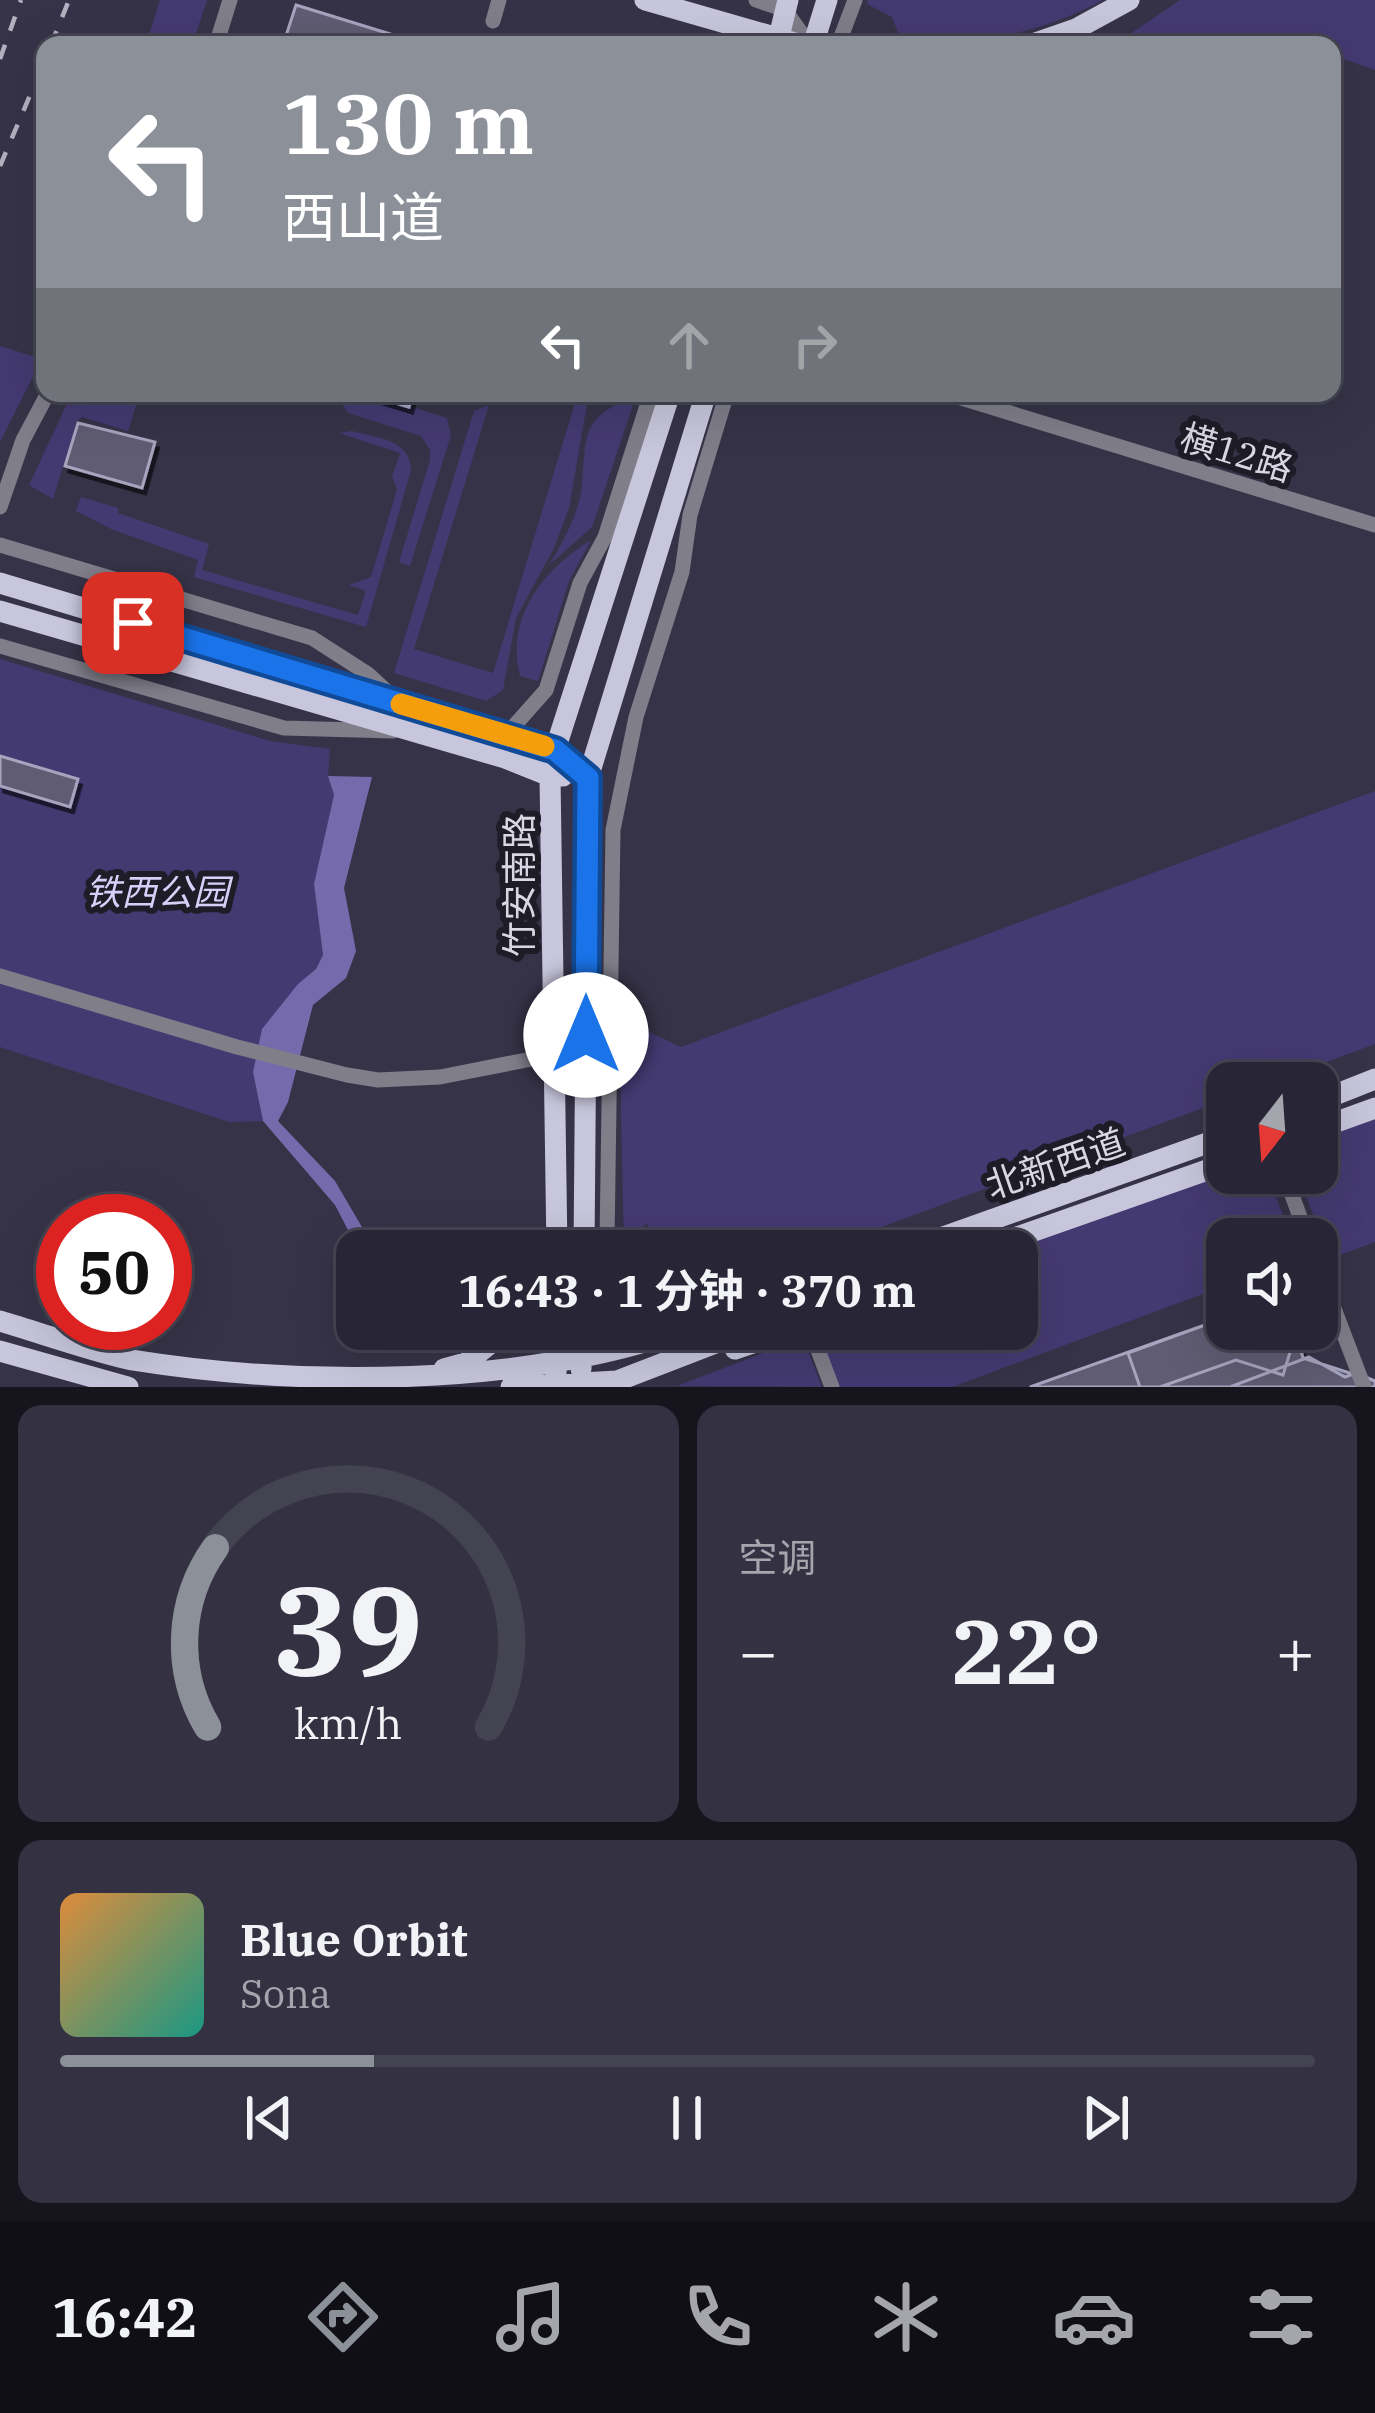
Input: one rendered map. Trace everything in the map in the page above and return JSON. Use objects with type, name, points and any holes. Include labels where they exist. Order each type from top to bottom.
[{"type":"main road","points":[[645,0],[752,36]]},
{"type":"main road","points":[[812,36],[826,0]]},
{"type":"main road","points":[[1056,36],[1129,0]]},
{"type":"main road","points":[[768,36],[773,3]]},
{"type":"main road","name":"竹安南路","points":[[556,1230],[550,776],[667,402]]},
{"type":"main road","name":"竹安南路","points":[[590,1230],[585,1209],[588,778],[703,402]]},
{"type":"main road","points":[[0,583],[507,734],[555,750],[588,778]]},
{"type":"main road","points":[[0,611],[416,731],[550,776],[588,778]]},
{"type":"main road","points":[[1338,1094],[1375,1079]]},
{"type":"main road","points":[[1338,1122],[1375,1108]]},
{"type":"main road","points":[[546,1230],[547,1180],[556,1120]]},
{"type":"main road","name":"北新西道","points":[[963,1230],[1206,1143]]},
{"type":"main road","name":"北新西道","points":[[1036,1230],[1206,1169]]},
{"type":"main road","points":[[0,1321],[131,1360],[265,1381],[555,1378],[579,1386],[617,1381],[697,1350]]},
{"type":"main road","points":[[405,1380],[466,1363],[482,1350]]},
{"type":"main road","points":[[579,1386],[582,1350]]},
{"type":"main road","points":[[511,1387],[555,1378],[582,1358],[627,1350]]},
{"type":"main road","points":[[647,1387],[665,1373],[732,1350]]},
{"type":"main road","points":[[0,1351],[128,1387]]},
{"type":"street","points":[[218,36],[230,0]]},
{"type":"street","points":[[493,21],[499,0]]},
{"type":"street","points":[[841,36],[855,0]]},
{"type":"street","points":[[773,3],[800,36]]},
{"type":"street","points":[[0,507],[23,440],[43,402]]},
{"type":"street","points":[[507,734],[546,690],[580,584],[605,537],[648,402]]},
{"type":"street","points":[[596,1230],[613,830],[636,717],[682,572],[690,514],[725,402]]},
{"type":"street","name":"横12路","points":[[974,402],[1375,525]]},
{"type":"street","points":[[0,544],[312,638],[368,674],[399,703]]},
{"type":"street","points":[[0,646],[284,728],[416,731]]},
{"type":"street","points":[[0,976],[311,1068],[378,1080],[408,1080],[553,1055]]},
{"type":"street","points":[[1338,1319],[1364,1387]]},
{"type":"street","points":[[817,1350],[832,1387]]},
{"type":"green space","points":[[160,0],[207,0],[195,36],[149,36]]},
{"type":"green space","points":[[868,0],[1103,0],[1055,21],[998,36],[899,36],[892,17],[867,4]]},
{"type":"green space","points":[[1180,0],[1375,0],[1375,70],[1341,58],[1341,36],[1127,36]]},
{"type":"green space","points":[[0,346],[36,357],[36,371],[0,440]]},
{"type":"green space","points":[[68,402],[137,402],[128,431],[82,417],[77,421],[53,499],[29,485]]},
{"type":"green space","points":[[340,402],[398,402],[447,418],[451,435],[410,566],[399,562],[430,450],[421,436],[348,413]]},
{"type":"green space","points":[[575,402],[587,402],[569,508],[554,548],[516,618],[503,690],[486,701],[394,673],[474,411],[489,405],[414,649],[493,673]]},
{"type":"green space","points":[[634,402],[592,527],[549,565],[578,506],[590,429],[618,404]]},
{"type":"green space","points":[[352,431],[398,446],[411,470],[366,627],[194,577],[198,560],[111,529],[76,511],[81,497],[118,508],[118,513],[209,544],[202,570],[358,615],[366,591],[349,585],[371,577],[397,489],[392,477],[400,453],[339,433]]},
{"type":"green space","points":[[591,540],[569,581],[538,681],[520,676],[518,634],[532,597],[558,565]]},
{"type":"green space","name":"铁西公园","points":[[0,659],[270,741],[330,749],[328,776],[334,795],[314,885],[323,955],[316,969],[298,984],[253,1072],[263,1121],[229,1122],[0,1047]]},
{"type":"green space","points":[[1375,791],[1375,1044],[1326,1062],[1206,1062],[1206,1107],[874,1230],[649,1230],[647,1223],[640,1230],[624,1230],[619,1018],[681,1047]]},
{"type":"green space","points":[[1375,1116],[1375,1242],[1338,1256],[1338,1218],[1314,1218],[1306,1194],[1338,1194],[1338,1131]]},
{"type":"green space","points":[[1206,1180],[1206,1194],[1275,1194],[1284,1218],[1206,1218],[1206,1293],[952,1387],[839,1387],[824,1350],[1038,1350],[1038,1238]]},
{"type":"green space","points":[[772,1350],[808,1350],[822,1387],[677,1386]]},
{"type":"shaded area","points":[[328,776],[372,777],[344,888],[356,951],[346,978],[313,1005],[288,1102],[278,1121],[335,1181],[364,1230],[348,1230],[335,1205],[263,1121],[253,1072],[262,1029],[323,955],[314,884],[334,795]]},
{"type":"building","points":[[296,5],[397,36],[286,36]]},
{"type":"building","points":[[78,423],[155,442],[142,488],[65,466]]},
{"type":"building","points":[[0,756],[78,779],[70,807],[0,786]]},
{"type":"building","points":[[1206,1324],[1206,1350],[1301,1350],[1303,1358],[1375,1381],[1375,1387],[1030,1387]]},
{"type":"building","points":[[1206,1325],[1206,1350],[1291,1350],[1283,1375],[1236,1360],[1160,1387],[1140,1387],[1128,1353]]},
{"type":"building","points":[[1309,1357],[1345,1377],[1356,1373],[1375,1381],[1375,1387],[1230,1387]]},
{"type":"railway","points":[[0,59],[21,0]]},
{"type":"railway","points":[[55,36],[69,0]]},
{"type":"railway","points":[[0,166],[36,81]]},
{"type":"slow traffic","points":[[401,704],[544,746]]},
{"type":"route","points":[[133,623],[555,750],[588,778],[586,1035]]}]
